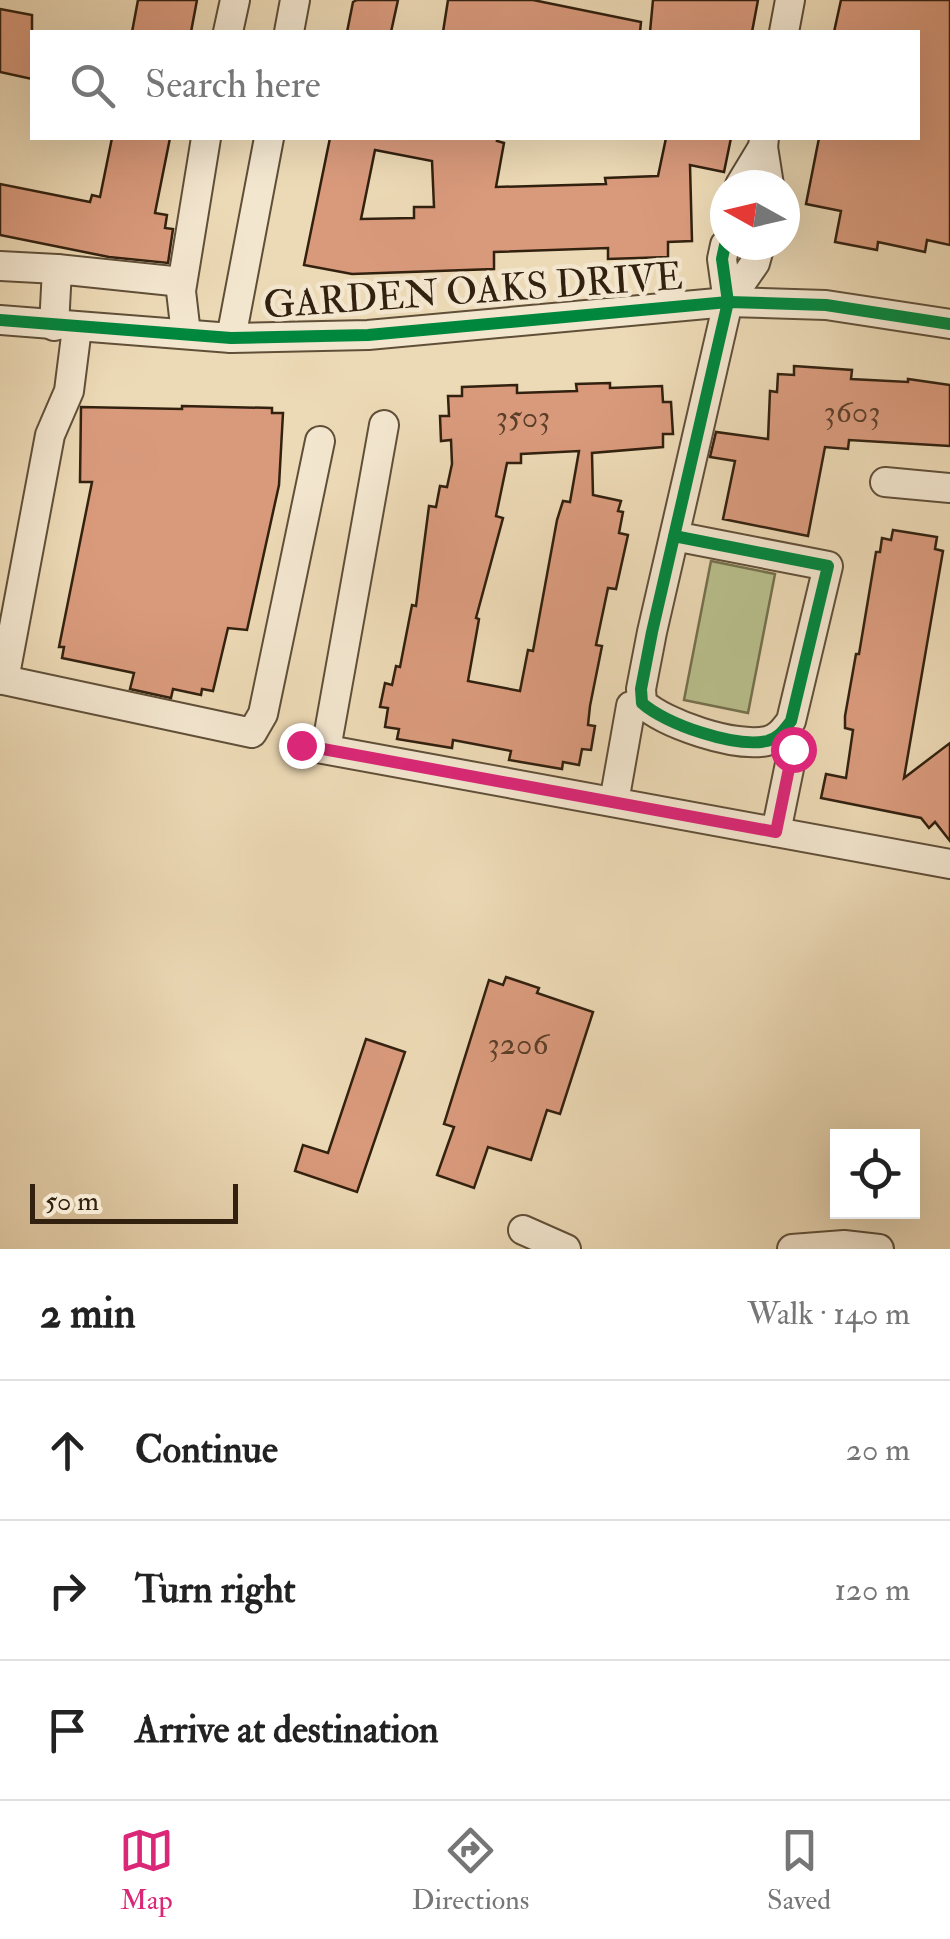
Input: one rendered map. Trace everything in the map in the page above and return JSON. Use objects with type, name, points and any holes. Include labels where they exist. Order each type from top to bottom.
[{"type":"street","points":[[228,30],[235,0]]},
{"type":"street","points":[[289,30],[295,0]]},
{"type":"street","points":[[784,30],[790,0]]},
{"type":"street","points":[[186,334],[182,282],[206,140]]},
{"type":"street","points":[[231,338],[269,140]]},
{"type":"street","points":[[748,170],[764,142]]},
{"type":"street","points":[[764,142],[767,170]]},
{"type":"street","points":[[642,702],[641,689],[728,302],[722,260]]},
{"type":"street","points":[[728,302],[756,260]]},
{"type":"street","points":[[0,266],[182,282]]},
{"type":"street","points":[[58,269],[69,391],[50,435],[2,680],[252,733],[263,714],[320,442]]},
{"type":"street","name":"GARDEN OAKS DRIVE","points":[[0,320],[231,338],[368,334],[728,302],[826,305],[950,324]]},
{"type":"street","points":[[384,425],[313,747],[950,864]]},
{"type":"street","points":[[885,482],[950,488]]},
{"type":"street","points":[[642,702],[672,723],[732,738],[768,740],[781,734],[790,721],[828,566],[674,536]]},
{"type":"street","points":[[614,802],[630,706],[642,702]]},
{"type":"street","points":[[776,832],[793,749],[781,734]]},
{"type":"street","points":[[523,1230],[566,1249]]},
{"type":"street","points":[[792,1249],[844,1245],[879,1249]]},
{"type":"green space","points":[[711,561],[775,574],[748,713],[684,700]]},
{"type":"building","points":[[138,0],[197,0],[191,30],[132,30]]},
{"type":"building","points":[[398,0],[391,30],[347,30],[353,2]]},
{"type":"building","points":[[448,0],[533,0],[641,22],[640,30],[443,30]]},
{"type":"building","points":[[653,0],[758,0],[752,30],[650,30]]},
{"type":"building","points":[[841,0],[950,0],[950,245],[927,240],[925,252],[878,242],[877,250],[835,242],[841,211],[806,204],[819,140],[920,140],[920,30],[834,30]]},
{"type":"building","points":[[0,9],[32,15],[30,79],[0,72]]},
{"type":"building","points":[[112,140],[170,140],[155,213],[167,215],[165,228],[173,229],[168,263],[109,257],[0,235],[0,184],[90,202],[92,195],[100,197]]},
{"type":"building","points":[[330,140],[497,140],[504,143],[496,187],[606,184],[605,178],[658,176],[666,140],[731,140],[724,170],[690,165],[692,241],[668,242],[668,257],[608,259],[608,248],[494,252],[494,269],[352,274],[304,265]],"holes":[[[375,150],[432,161],[434,207],[414,207],[414,218],[361,219]]]},
{"type":"building","points":[[794,366],[852,370],[851,379],[908,379],[950,385],[950,446],[849,440],[848,449],[825,447],[808,536],[723,519],[735,461],[710,457],[716,432],[768,439],[770,391],[777,392],[778,374],[794,375]]},
{"type":"building","points":[[610,383],[610,388],[662,386],[663,402],[671,402],[673,434],[663,434],[663,447],[592,453],[593,495],[621,501],[619,533],[628,535],[616,589],[608,588],[596,645],[602,646],[590,706],[588,725],[595,726],[591,750],[582,749],[579,765],[563,762],[562,769],[509,760],[511,751],[453,740],[452,748],[397,739],[399,729],[385,727],[388,708],[380,707],[385,683],[392,685],[396,666],[400,667],[412,605],[416,606],[429,506],[436,507],[440,486],[447,487],[452,464],[451,440],[441,441],[440,416],[449,416],[448,396],[462,396],[462,387],[517,385],[517,393],[577,391],[576,384]],"holes":[[[579,451],[570,502],[563,501],[557,520],[533,651],[528,650],[520,691],[468,681],[479,619],[476,618],[503,518],[496,516],[507,463],[521,463],[521,454]]]},
{"type":"building","points":[[81,407],[272,408],[272,413],[283,413],[279,485],[247,630],[228,628],[213,691],[202,689],[201,695],[173,689],[171,698],[130,689],[134,673],[62,658],[64,647],[59,647],[92,482],[80,482]]},
{"type":"building","points":[[893,530],[937,537],[935,549],[943,551],[904,778],[950,743],[950,841],[935,822],[929,828],[921,818],[821,798],[826,774],[846,778],[853,730],[845,728],[845,716],[856,654],[876,552],[880,552],[882,538],[891,540]]},
{"type":"building","points":[[506,977],[539,988],[537,993],[593,1012],[560,1114],[547,1110],[531,1160],[488,1147],[474,1188],[437,1175],[454,1127],[444,1124],[489,980],[503,985]]},
{"type":"building","points":[[366,1039],[405,1052],[357,1192],[295,1171],[303,1145],[328,1153]]},
{"type":"cycle path","points":[[674,536],[728,302],[722,260]]},
{"type":"cycle path","points":[[0,320],[231,338],[368,335],[728,302],[826,305],[950,324]]},
{"type":"cycle path","points":[[674,536],[828,566],[791,721],[775,738],[753,742],[719,738],[667,719],[642,703],[641,689],[674,536]]},
{"type":"route","points":[[301,745],[776,832],[793,749]]}]
